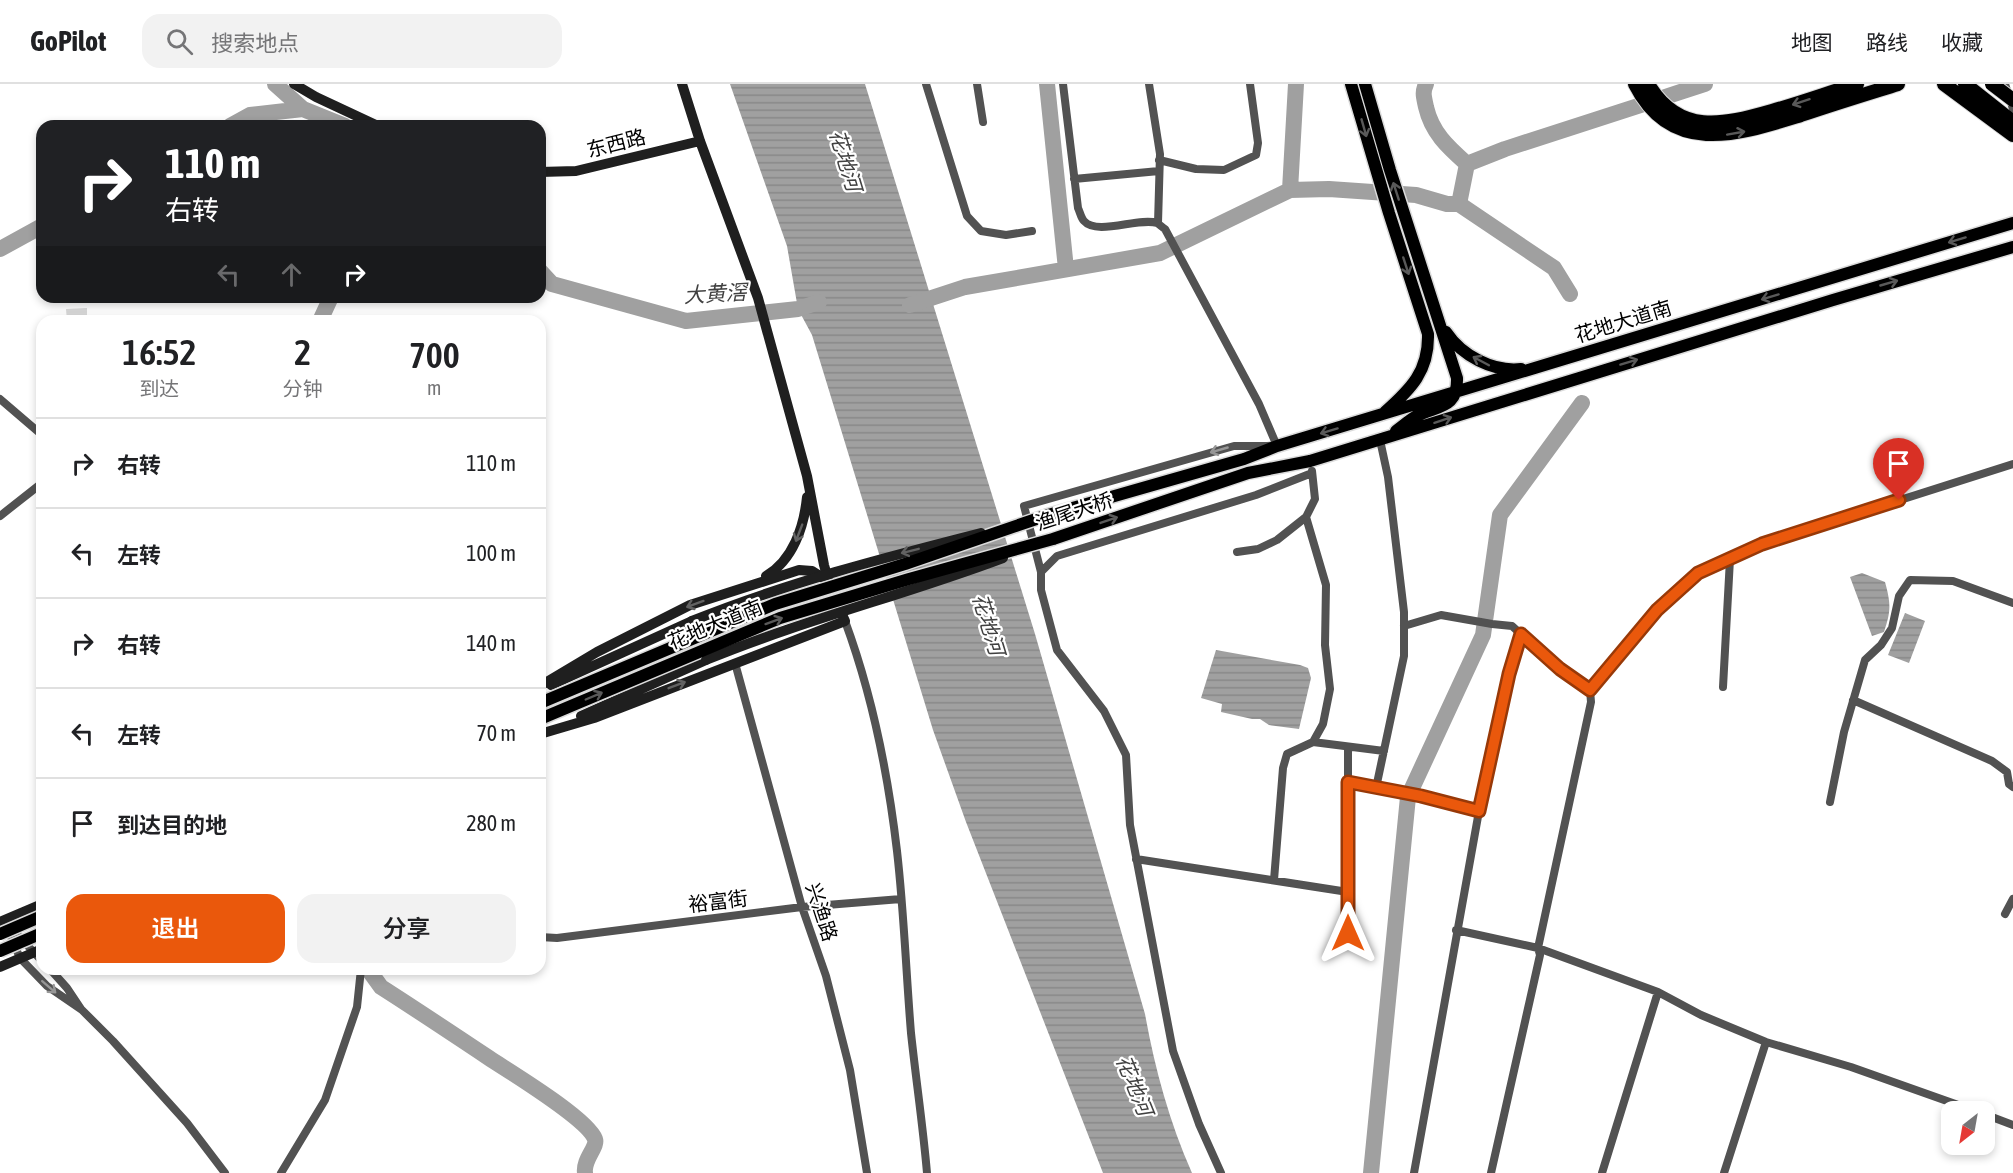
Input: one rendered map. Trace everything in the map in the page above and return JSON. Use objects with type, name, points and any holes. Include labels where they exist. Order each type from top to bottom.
[{"type":"highway","points":[[1635,84],[1653,110],[1671,124],[1688,132],[1712,135],[1737,133],[1757,128],[1898,84]]},
{"type":"highway","points":[[1648,84],[1657,97],[1673,112],[1691,120],[1711,124],[1746,118],[1857,84]]},
{"type":"highway","points":[[1938,84],[1984,113]]},
{"type":"highway","points":[[1944,84],[2013,135]]},
{"type":"highway","points":[[1965,84],[2013,122]]},
{"type":"highway","points":[[1992,84],[2013,100]]},
{"type":"main road","points":[[1351,84],[1383,172],[1402,211],[1457,378],[1456,392],[1450,402],[1442,408],[1416,416],[1384,439]]},
{"type":"main road","points":[[1365,84],[1389,213],[1428,334],[1428,351],[1424,367],[1410,388],[1382,415],[1390,419],[1394,426],[1384,439]]},
{"type":"main road","name":"花地大道南","points":[[546,700],[775,604],[905,564],[1048,515],[1244,459],[1277,446],[2013,223]]},
{"type":"main road","name":"花地大道南","points":[[1248,473],[1311,467],[1384,439],[1833,300],[2013,247]]},
{"type":"main road","points":[[1438,316],[1453,343],[1488,365],[1515,370],[1537,368]]},
{"type":"main road","name":"渔尾大桥","points":[[909,579],[1053,539],[1248,473]]},
{"type":"main road","name":"花地大道南","points":[[546,716],[763,625],[909,579]]},
{"type":"main road","points":[[0,934],[36,919]]},
{"type":"main road","points":[[0,951],[36,936]]},
{"type":"street","points":[[294,84],[365,120]]},
{"type":"street","points":[[682,84],[700,141],[758,298],[807,476],[828,582],[845,621],[885,771],[895,839],[911,1033],[927,1173]]},
{"type":"street","points":[[926,84],[967,216],[981,231],[1006,235],[1032,231]]},
{"type":"street","points":[[977,84],[983,122]]},
{"type":"street","points":[[1063,84],[1078,208],[1084,221],[1090,226],[1148,222],[1158,223],[1165,229],[1259,404],[1277,446],[1234,446],[1024,506],[1041,572],[1041,590],[1057,650],[1104,711],[1126,755],[1130,825],[1173,1051],[1199,1124],[1221,1173]]},
{"type":"street","points":[[1149,84],[1159,160],[1158,223]]},
{"type":"street","points":[[1159,160],[1196,169],[1224,170],[1256,155],[1258,143],[1251,84]]},
{"type":"street","points":[[2005,84],[2013,109]]},
{"type":"street","name":"东西路","points":[[546,172],[576,171],[700,141]]},
{"type":"street","points":[[1074,179],[1159,171]]},
{"type":"street","points":[[0,399],[36,430]]},
{"type":"street","points":[[1376,788],[1404,656],[1404,612],[1384,439]]},
{"type":"street","points":[[1590,690],[1657,610],[1698,573],[1762,544],[2013,464]]},
{"type":"street","points":[[1041,572],[1057,556],[1256,495],[1311,467],[1314,500],[1306,517],[1277,540],[1258,549],[1237,552]]},
{"type":"street","points":[[754,584],[774,571],[792,549],[806,509],[807,476]]},
{"type":"street","points":[[0,516],[36,488]]},
{"type":"street","points":[[546,685],[743,601],[819,576],[1048,515]]},
{"type":"street","points":[[1306,517],[1326,585],[1325,645],[1330,689],[1323,724],[1313,742]]},
{"type":"street","points":[[546,732],[706,660],[772,634],[933,583],[1053,539]]},
{"type":"street","points":[[1723,687],[1730,559]]},
{"type":"street","name":"花地大道南","points":[[546,684],[597,652],[680,610],[754,584],[806,569],[820,574],[828,582]]},
{"type":"street","points":[[1830,802],[1844,732],[1865,660],[1881,645],[1892,628],[1899,596],[1910,579],[1953,581],[2013,603]]},
{"type":"street","points":[[1404,626],[1441,615],[1512,626],[1560,669],[1590,690],[1592,702],[1538,948],[1540,955],[1491,1173]]},
{"type":"street","points":[[546,732],[594,718],[845,621]]},
{"type":"street","points":[[1414,1173],[1479,811],[1509,674],[1521,634]]},
{"type":"street","name":"兴渔路","points":[[735,663],[802,907],[826,976],[850,1070],[867,1173]]},
{"type":"street","points":[[1853,700],[1992,761],[2007,771],[2009,784],[2013,787]]},
{"type":"street","points":[[1274,880],[1283,768],[1287,754],[1313,742],[1384,751]]},
{"type":"street","points":[[1348,747],[1348,933]]},
{"type":"street","points":[[1348,782],[1421,796],[1479,811]]},
{"type":"street","points":[[1136,859],[1348,892]]},
{"type":"street","name":"裕富街","points":[[546,937],[557,938],[802,907],[901,899]]},
{"type":"street","points":[[2005,914],[2013,899]]},
{"type":"street","points":[[2,922],[36,907]]},
{"type":"street","points":[[2,922],[36,951]]},
{"type":"street","points":[[2,922],[20,958],[36,975]]},
{"type":"street","points":[[1456,930],[1538,948],[1658,992],[1701,1015],[1766,1042],[1851,1067],[1947,1101]]},
{"type":"street","points":[[0,967],[20,958],[36,955]]},
{"type":"street","points":[[36,975],[47,986],[82,1010],[113,1041],[188,1123],[225,1173]]},
{"type":"street","points":[[56,975],[68,988],[82,1010]]},
{"type":"street","points":[[281,1173],[326,1100],[357,1006],[360,975]]},
{"type":"street","points":[[1602,1173],[1658,992]]},
{"type":"street","points":[[1724,1173],[1766,1042]]},
{"type":"street","points":[[1995,1118],[2013,1125]]},
{"type":"shaded area","points":[[87,308],[87,315],[66,315],[66,309]]},
{"type":"water","name":"花地河","points":[[730,84],[865,84],[1035,634],[1145,1014],[1164,1095],[1176,1134],[1192,1173],[1103,1173],[966,822],[933,730],[812,335],[798,309],[787,246]]},
{"type":"water","points":[[1862,573],[1885,582],[1888,596],[1889,613],[1884,632],[1872,636],[1850,577]]},
{"type":"water","points":[[1905,613],[1925,621],[1909,663],[1888,655]]},
{"type":"water","points":[[1216,650],[1308,668],[1311,678],[1299,729],[1269,725],[1260,719],[1221,712],[1222,704],[1201,698]]},
{"type":"waterway","points":[[275,84],[303,109]]},
{"type":"waterway","points":[[1047,84],[1066,269]]},
{"type":"waterway","points":[[1290,190],[1296,84]]},
{"type":"waterway","points":[[1426,84],[1424,98],[1432,124],[1447,145],[1467,164],[1459,204]]},
{"type":"waterway","points":[[1665,97],[1705,84]]},
{"type":"waterway","points":[[1467,164],[1505,149],[1641,105]]},
{"type":"waterway","name":"大黄滘","points":[[241,120],[250,115],[303,109],[330,120]]},
{"type":"waterway","points":[[910,305],[965,287],[1160,253],[1290,190],[1329,189],[1416,195],[1447,204],[1459,204],[1554,268],[1570,294]]},
{"type":"waterway","name":"大黄滘","points":[[0,249],[36,229]]},
{"type":"waterway","name":"大黄滘","points":[[546,278],[552,284],[686,321],[798,309],[819,302]]},
{"type":"waterway","points":[[323,315],[328,303]]},
{"type":"waterway","points":[[1371,1173],[1408,797],[1483,635],[1500,515],[1582,403]]},
{"type":"waterway","points":[[372,975],[381,987],[530,1084],[578,1119],[595,1139],[586,1163],[585,1173]]},
{"type":"route","points":[[1348,933],[1348,782],[1421,796],[1479,811],[1509,674],[1521,634],[1560,669],[1590,690],[1657,610],[1698,573],[1762,544],[1899,500]]}]
